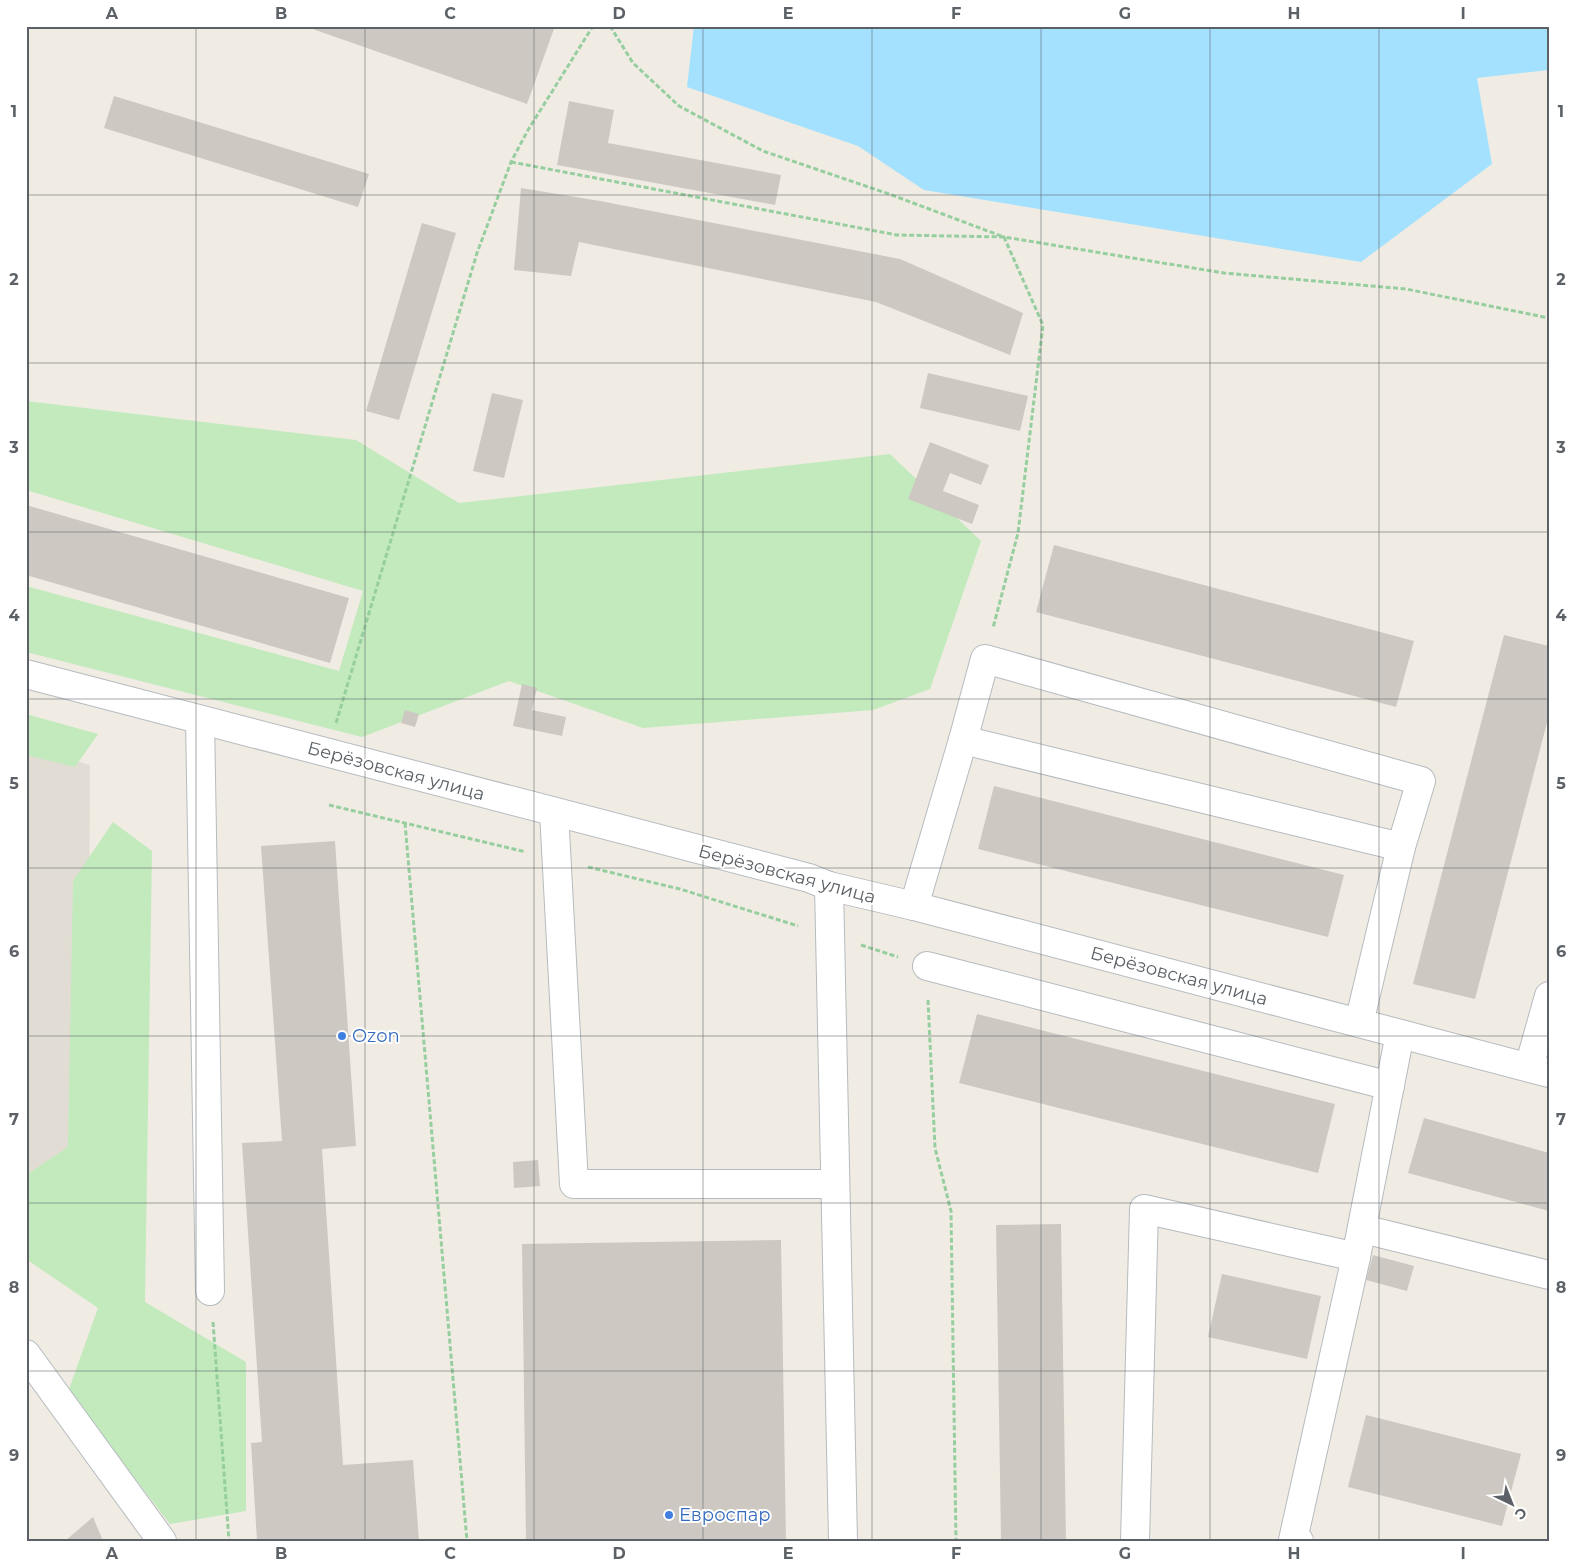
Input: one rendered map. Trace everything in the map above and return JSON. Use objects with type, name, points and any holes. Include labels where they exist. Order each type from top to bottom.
[{"type":"street","points":[[914,906],[985,660],[1421,781],[1401,847],[1359,1023]]},
{"type":"street","name":"Берёзовская улица","points":[[26,674],[809,878],[828,886],[914,906],[1539,1070]]},
{"type":"street","points":[[200,720],[210,1291]]},
{"type":"street","points":[[963,740],[1401,847]]},
{"type":"street","points":[[554,812],[574,1184],[835,1184]]},
{"type":"street","points":[[828,886],[843,1541]]},
{"type":"street","points":[[927,966],[1390,1086]]},
{"type":"street","points":[[1539,1070],[1549,996]]},
{"type":"street","points":[[1299,1541],[1293,1540],[1363,1229],[1400,1034]]},
{"type":"street","points":[[1135,1541],[1144,1209],[1356,1257]]},
{"type":"street","points":[[1363,1229],[1549,1275]]},
{"type":"street","points":[[26,1354],[162,1541]]},
{"type":"path","points":[[327,753],[477,253],[511,162],[528,130],[593,26]]},
{"type":"path","points":[[610,26],[632,63],[679,106],[763,151],[889,194],[1004,238],[1043,325],[1018,533],[985,660]]},
{"type":"path","points":[[511,162],[897,235],[1004,238],[1224,273],[1406,290],[1549,318]]},
{"type":"path","points":[[329,804],[680,889],[927,966],[935,1148],[951,1211],[956,1541]]},
{"type":"path","points":[[405,823],[467,1541]]},
{"type":"path","points":[[210,1291],[229,1541]]},
{"type":"shaded area","points":[[26,747],[90,765],[88,1161],[26,1204]]},
{"type":"green space","points":[[26,401],[356,440],[459,503],[890,454],[981,541],[930,689],[873,710],[643,728],[509,681],[362,737],[26,652],[26,586],[339,671],[363,591],[26,490]]},
{"type":"green space","points":[[26,714],[98,734],[75,767],[26,755]]},
{"type":"green space","points":[[113,822],[152,851],[145,1302],[246,1362],[246,1511],[170,1524],[68,1392],[98,1308],[26,1259],[26,1175],[68,1147],[73,881]]},
{"type":"water","points":[[694,26],[1549,26],[1549,70],[1477,78],[1492,164],[1361,262],[924,190],[858,146],[687,87]]},
{"type":"building","points":[[304,26],[555,26],[527,104]]},
{"type":"building","points":[[114,96],[369,174],[358,207],[104,128]]},
{"type":"building","points":[[569,101],[614,110],[608,143],[781,175],[775,205],[557,165]]},
{"type":"building","points":[[521,188],[600,201],[900,259],[1023,313],[1010,355],[876,302],[579,242],[571,276],[514,270]]},
{"type":"building","points":[[422,223],[456,233],[399,420],[366,411]]},
{"type":"building","points":[[928,373],[1028,396],[1020,431],[920,408]]},
{"type":"building","points":[[492,393],[523,400],[504,478],[473,471]]},
{"type":"building","points":[[930,442],[989,465],[981,485],[950,473],[943,491],[979,505],[972,524],[908,499]]},
{"type":"building","points":[[26,505],[349,598],[330,663],[26,575]]},
{"type":"building","points":[[1054,545],[1414,641],[1396,707],[1036,612]]},
{"type":"building","points":[[1504,635],[1549,646],[1549,715],[1475,999],[1413,984]]},
{"type":"building","points":[[522,684],[537,688],[532,710],[566,717],[562,736],[513,726]]},
{"type":"building","points":[[405,710],[419,714],[415,727],[401,723]]},
{"type":"building","points":[[994,786],[1344,875],[1328,937],[978,849]]},
{"type":"building","points":[[335,841],[356,1146],[322,1149],[343,1465],[413,1460],[419,1541],[257,1541],[251,1443],[262,1442],[242,1143],[282,1141],[261,846]]},
{"type":"building","points":[[977,1014],[1335,1104],[1318,1173],[959,1083]]},
{"type":"building","points":[[1424,1118],[1549,1153],[1549,1211],[1408,1173]]},
{"type":"building","points":[[538,1160],[540,1186],[514,1188],[513,1162]]},
{"type":"building","points":[[1061,1224],[1066,1541],[1001,1541],[996,1225]]},
{"type":"building","points":[[781,1240],[786,1541],[526,1541],[522,1244]]},
{"type":"building","points":[[1373,1255],[1414,1266],[1407,1291],[1366,1280]]},
{"type":"building","points":[[1222,1274],[1321,1296],[1307,1359],[1208,1337]]},
{"type":"building","points":[[1366,1415],[1521,1454],[1502,1526],[1348,1487]]},
{"type":"building","points":[[93,1517],[103,1541],[65,1541]]},
{"type":"place","name":"Ozon","points":[[342,1036]]},
{"type":"place","name":"Евроспар","points":[[669,1515]]}]
